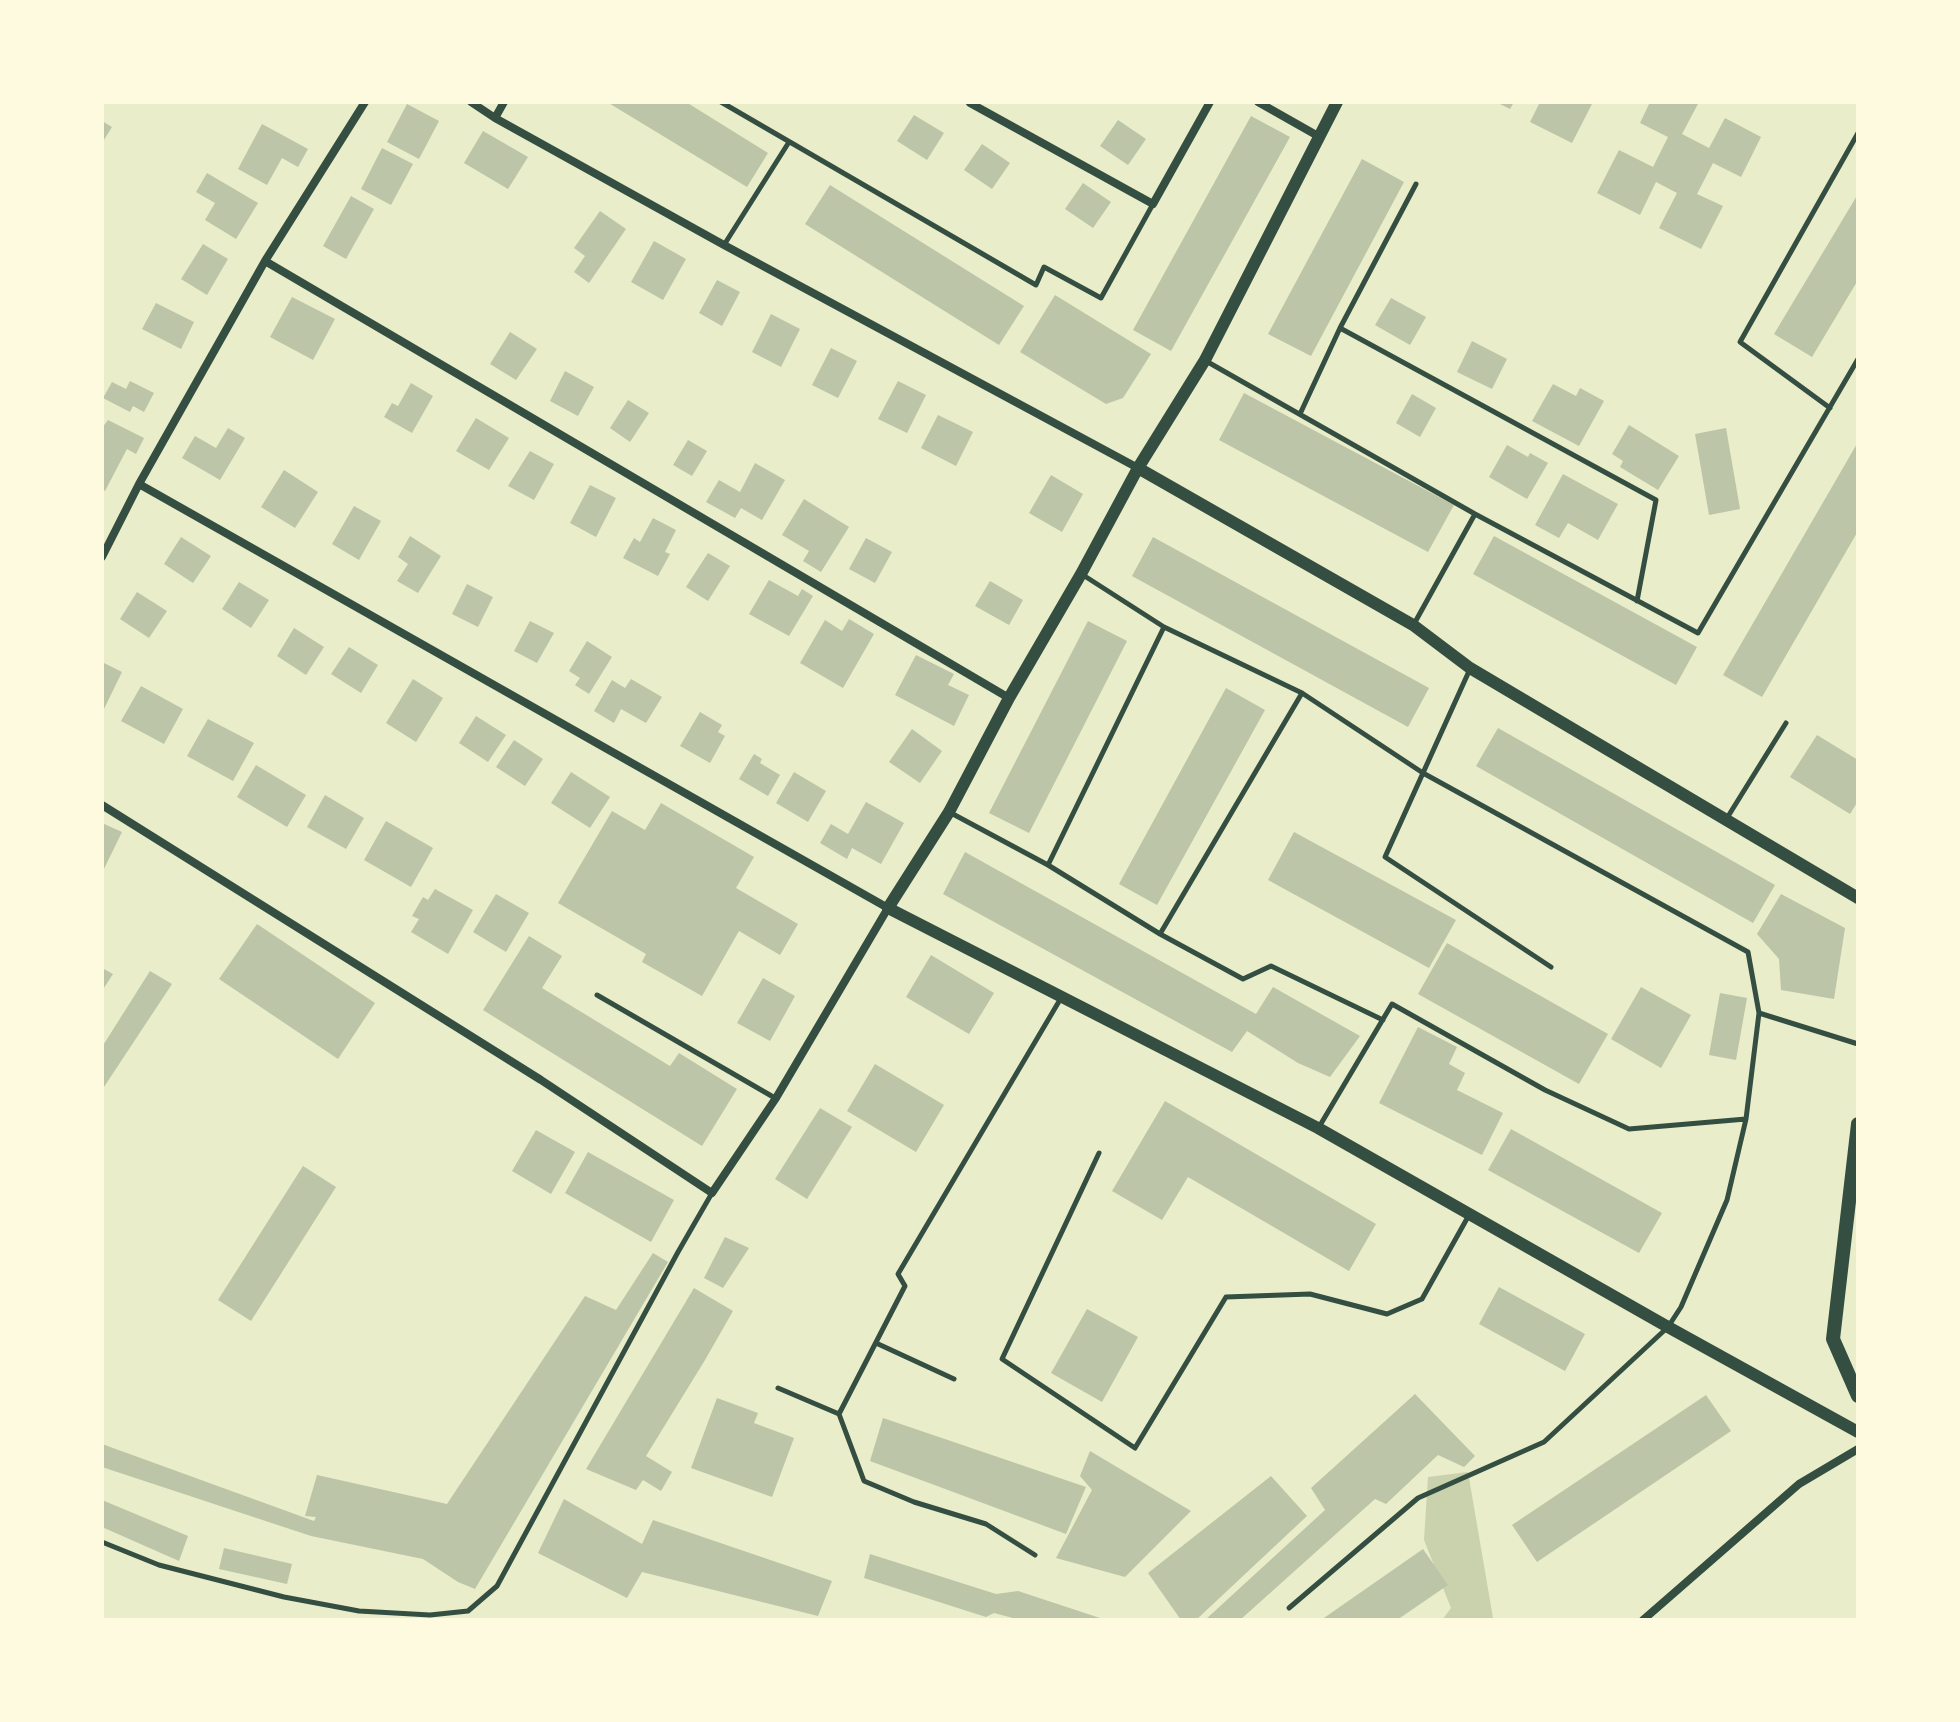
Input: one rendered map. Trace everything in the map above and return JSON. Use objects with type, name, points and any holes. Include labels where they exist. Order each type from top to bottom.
[{"type":"main road","points":[[1858,1124],[1833,1339],[1858,1396]]},
{"type":"street","points":[[102,557],[139,484],[265,261],[365,102]]},
{"type":"street","points":[[471,102],[724,245],[1138,468],[1413,625],[1470,668],[1858,898]]},
{"type":"street","points":[[495,118],[504,102]]},
{"type":"street","points":[[970,103],[1153,204],[1210,102]]},
{"type":"street","points":[[1258,102],[1318,136]]},
{"type":"street","points":[[102,805],[541,1080],[712,1193],[776,1098],[888,908],[949,812],[1138,468],[1205,360],[1337,102]]},
{"type":"street","points":[[265,261],[1009,698]]},
{"type":"street","points":[[139,484],[888,908],[1318,1128],[1858,1432]]},
{"type":"street","points":[[1643,1620],[1799,1484],[1858,1449]]},
{"type":"lane","points":[[721,102],[1036,285],[1044,267],[1101,298],[1153,204]]},
{"type":"lane","points":[[1830,408],[1740,342],[1858,133]]},
{"type":"lane","points":[[724,245],[789,142]]},
{"type":"lane","points":[[1300,414],[1340,328],[1416,184]]},
{"type":"lane","points":[[1340,328],[1656,500],[1637,601]]},
{"type":"lane","points":[[1205,360],[1475,514],[1698,633],[1858,359]]},
{"type":"lane","points":[[1413,625],[1475,514]]},
{"type":"lane","points":[[1081,574],[1164,627],[1302,693],[1423,773],[1748,952],[1759,1013],[1746,1119],[1727,1200],[1681,1307],[1668,1327],[1544,1442],[1418,1498],[1289,1608]]},
{"type":"lane","points":[[1048,865],[1164,627]]},
{"type":"lane","points":[[1470,668],[1385,857],[1551,967]]},
{"type":"lane","points":[[1160,934],[1302,693]]},
{"type":"lane","points":[[1726,820],[1786,723]]},
{"type":"lane","points":[[949,812],[1048,865],[1160,934],[1243,979],[1271,966],[1383,1020]]},
{"type":"lane","points":[[597,995],[776,1098]]},
{"type":"lane","points":[[839,1414],[905,1286],[898,1274],[1062,997]]},
{"type":"lane","points":[[1318,1128],[1392,1004],[1545,1090],[1629,1129],[1746,1119]]},
{"type":"lane","points":[[1759,1013],[1858,1044]]},
{"type":"lane","points":[[1099,1153],[1002,1359],[1135,1448],[1226,1297],[1310,1294],[1387,1314],[1422,1299],[1470,1214]]},
{"type":"lane","points":[[102,1542],[159,1565],[284,1597],[359,1611],[430,1615],[468,1611],[497,1586],[712,1193]]},
{"type":"lane","points":[[876,1343],[954,1379]]},
{"type":"lane","points":[[778,1388],[839,1414],[864,1481],[914,1502],[986,1524],[1035,1555]]},
{"type":"green space","points":[[1468,1472],[1495,1620],[1442,1620],[1451,1608],[1424,1540],[1428,1477]]},
{"type":"building","points":[[607,102],[686,102],[768,153],[747,187]]},
{"type":"building","points":[[1496,102],[1514,102],[1510,109]]},
{"type":"building","points":[[1540,102],[1593,102],[1572,143],[1530,122]]},
{"type":"building","points":[[1650,102],[1699,102],[1682,134],[1709,148],[1725,118],[1761,137],[1741,177],[1713,163],[1697,194],[1723,206],[1701,249],[1659,228],[1677,193],[1656,182],[1640,215],[1597,193],[1619,150],[1653,167],[1668,137],[1640,123]]},
{"type":"building","points":[[407,104],[439,121],[419,159],[387,142]]},
{"type":"building","points":[[914,115],[944,133],[927,160],[897,141]]},
{"type":"building","points":[[1251,116],[1290,137],[1171,351],[1133,330]]},
{"type":"building","points":[[1118,120],[1146,139],[1128,165],[1100,146]]},
{"type":"building","points":[[102,121],[112,127],[102,143]]},
{"type":"building","points":[[262,124],[308,149],[298,167],[282,158],[267,185],[238,169]]},
{"type":"building","points":[[483,131],[528,157],[508,189],[464,163]]},
{"type":"building","points":[[982,144],[1010,163],[992,189],[964,170]]},
{"type":"building","points":[[382,148],[413,164],[391,205],[361,189]]},
{"type":"building","points":[[1362,159],[1404,182],[1311,356],[1268,334]]},
{"type":"building","points":[[207,173],[258,203],[236,239],[205,220],[215,203],[196,192]]},
{"type":"building","points":[[1083,183],[1111,202],[1093,228],[1065,209]]},
{"type":"building","points":[[830,185],[1024,306],[999,345],[805,224]]},
{"type":"building","points":[[1858,194],[1858,280],[1812,357],[1774,334]]},
{"type":"building","points":[[351,196],[374,209],[346,259],[323,246]]},
{"type":"building","points":[[600,211],[626,229],[589,283],[574,272],[585,256],[574,248]]},
{"type":"building","points":[[654,241],[686,259],[663,300],[631,282]]},
{"type":"building","points":[[203,244],[228,259],[207,295],[181,279]]},
{"type":"building","points":[[717,280],[740,292],[722,326],[699,313]]},
{"type":"building","points":[[1055,295],[1151,354],[1123,398],[1106,404],[1020,352]]},
{"type":"building","points":[[292,297],[335,319],[313,360],[270,337]]},
{"type":"building","points":[[1391,298],[1426,317],[1410,345],[1375,325]]},
{"type":"building","points":[[156,303],[194,322],[181,349],[142,329]]},
{"type":"building","points":[[771,314],[800,329],[781,367],[752,352]]},
{"type":"building","points":[[510,332],[537,349],[516,380],[490,364]]},
{"type":"building","points":[[1472,341],[1507,359],[1492,389],[1457,372]]},
{"type":"building","points":[[831,348],[857,361],[838,398],[812,385]]},
{"type":"building","points":[[565,371],[594,387],[578,416],[550,401]]},
{"type":"building","points":[[130,381],[154,393],[144,412],[133,406],[130,412],[103,398],[112,382],[126,389]]},
{"type":"building","points":[[898,381],[926,395],[907,433],[878,419]]},
{"type":"building","points":[[411,383],[433,396],[412,433],[384,417],[392,403],[398,406]]},
{"type":"building","points":[[1553,384],[1576,396],[1580,388],[1604,401],[1579,446],[1532,421]]},
{"type":"building","points":[[1244,393],[1454,505],[1428,552],[1219,440]]},
{"type":"building","points":[[1412,394],[1436,408],[1420,437],[1396,423]]},
{"type":"building","points":[[628,400],[649,413],[630,442],[610,428]]},
{"type":"building","points":[[938,415],[973,432],[956,466],[921,448]]},
{"type":"building","points":[[476,418],[509,438],[489,470],[456,451]]},
{"type":"building","points":[[108,420],[144,438],[136,454],[127,449],[105,491],[102,489],[102,428]]},
{"type":"building","points":[[1629,425],[1679,456],[1658,490],[1620,467],[1623,461],[1612,454]]},
{"type":"building","points":[[228,428],[245,438],[220,480],[182,458],[195,436],[216,448]]},
{"type":"building","points":[[1726,428],[1740,509],[1709,515],[1695,434]]},
{"type":"building","points":[[688,440],[707,451],[692,476],[673,465]]},
{"type":"building","points":[[1858,442],[1858,531],[1762,697],[1723,675]]},
{"type":"building","points":[[1507,445],[1528,457],[1530,453],[1548,463],[1527,499],[1489,477]]},
{"type":"building","points":[[530,451],[554,464],[534,500],[508,486]]},
{"type":"building","points":[[755,463],[785,480],[762,520],[741,508],[735,518],[706,502],[719,480],[740,492]]},
{"type":"building","points":[[284,470],[318,492],[295,528],[261,507]]},
{"type":"building","points":[[1563,474],[1618,504],[1598,540],[1568,523],[1559,538],[1535,525]]},
{"type":"building","points":[[1051,475],[1083,494],[1062,532],[1029,513]]},
{"type":"building","points":[[590,485],[616,498],[596,537],[570,523]]},
{"type":"building","points":[[804,499],[849,527],[821,572],[803,561],[809,551],[782,535]]},
{"type":"building","points":[[354,506],[381,521],[359,560],[332,544]]},
{"type":"building","points":[[653,518],[676,530],[665,552],[670,554],[658,576],[623,558],[634,538],[640,542]]},
{"type":"building","points":[[410,536],[441,556],[418,593],[397,581],[408,564],[398,557]]},
{"type":"building","points":[[1494,536],[1697,647],[1676,685],[1473,574]]},
{"type":"building","points":[[181,537],[211,556],[193,583],[164,564]]},
{"type":"building","points":[[1153,537],[1429,688],[1408,727],[1132,576]]},
{"type":"building","points":[[866,538],[892,552],[875,583],[849,569]]},
{"type":"building","points":[[708,553],[730,566],[708,601],[686,587]]},
{"type":"building","points":[[769,580],[798,596],[802,589],[813,596],[789,636],[749,614]]},
{"type":"building","points":[[990,581],[1023,600],[1009,625],[975,606]]},
{"type":"building","points":[[239,582],[269,600],[251,628],[222,609]]},
{"type":"building","points":[[467,584],[493,597],[478,627],[452,614]]},
{"type":"building","points":[[137,592],[167,611],[149,638],[120,619]]},
{"type":"building","points":[[849,619],[874,634],[843,688],[800,663],[825,620],[842,631]]},
{"type":"building","points":[[530,621],[554,633],[537,663],[514,651]]},
{"type":"building","points":[[1088,621],[1127,641],[1029,833],[989,813]]},
{"type":"building","points":[[294,628],[324,647],[306,675],[277,656]]},
{"type":"building","points":[[587,641],[612,657],[589,694],[575,685],[580,678],[569,671]]},
{"type":"building","points":[[349,647],[378,665],[361,693],[331,674]]},
{"type":"building","points":[[916,655],[954,674],[948,685],[969,695],[954,726],[895,695]]},
{"type":"building","points":[[102,662],[122,672],[104,709],[102,707]]},
{"type":"building","points":[[413,679],[443,698],[416,742],[386,723]]},
{"type":"building","points":[[631,679],[662,697],[646,723],[621,709],[614,723],[594,711],[612,680],[625,688]]},
{"type":"building","points":[[141,686],[183,709],[164,744],[121,721]]},
{"type":"building","points":[[1226,688],[1265,710],[1157,905],[1119,884]]},
{"type":"building","points":[[700,712],[722,725],[718,732],[725,736],[710,763],[680,746]]},
{"type":"building","points":[[476,716],[506,735],[488,762],[459,743]]},
{"type":"building","points":[[208,719],[254,743],[233,781],[187,756]]},
{"type":"building","points":[[1498,728],[1775,885],[1753,923],[1476,766]]},
{"type":"building","points":[[912,729],[942,751],[920,783],[889,762]]},
{"type":"building","points":[[1817,735],[1858,760],[1858,801],[1850,814],[1790,777]]},
{"type":"building","points":[[514,740],[543,759],[525,786],[496,767]]},
{"type":"building","points":[[754,754],[762,759],[760,763],[780,775],[768,796],[739,779]]},
{"type":"building","points":[[256,765],[306,795],[287,827],[237,797]]},
{"type":"building","points":[[571,772],[610,797],[590,828],[551,803]]},
{"type":"building","points":[[794,772],[826,791],[808,822],[776,803]]},
{"type":"building","points":[[325,795],[364,818],[346,849],[307,827]]},
{"type":"building","points":[[866,802],[904,823],[881,864],[852,848],[847,859],[820,843],[831,824],[848,834]]},
{"type":"building","points":[[661,803],[754,857],[736,888],[798,924],[780,955],[739,931],[702,996],[642,962],[646,954],[558,903],[612,811],[645,830]]},
{"type":"building","points":[[386,821],[433,848],[411,887],[364,860]]},
{"type":"building","points":[[102,823],[122,832],[102,873]]},
{"type":"building","points":[[1294,832],[1456,920],[1429,968],[1268,880]]},
{"type":"building","points":[[965,852],[1256,1014],[1273,987],[1360,1036],[1330,1077],[1298,1063],[1247,1031],[1232,1052],[943,894]]},
{"type":"building","points":[[435,889],[473,910],[448,954],[411,932],[419,919],[412,916],[423,897],[428,900]]},
{"type":"building","points":[[496,894],[529,913],[506,952],[473,932]]},
{"type":"building","points":[[1781,894],[1845,928],[1834,999],[1781,990],[1779,959],[1757,934]]},
{"type":"building","points":[[257,924],[375,1003],[338,1059],[219,979]]},
{"type":"building","points":[[529,936],[562,956],[542,988],[670,1066],[679,1053],[737,1089],[702,1146],[483,1010]]},
{"type":"building","points":[[1447,943],[1608,1034],[1579,1084],[1418,994]]},
{"type":"building","points":[[931,955],[994,993],[969,1034],[906,997]]},
{"type":"building","points":[[102,968],[113,974],[102,991]]},
{"type":"building","points":[[150,971],[172,984],[102,1090],[102,1047]]},
{"type":"building","points":[[763,978],[795,996],[770,1041],[737,1023]]},
{"type":"building","points":[[1641,987],[1691,1015],[1661,1068],[1611,1039]]},
{"type":"building","points":[[1720,993],[1747,998],[1736,1060],[1709,1055]]},
{"type":"building","points":[[1418,1027],[1457,1047],[1449,1064],[1465,1073],[1457,1090],[1503,1113],[1482,1155],[1379,1103]]},
{"type":"building","points":[[875,1064],[944,1105],[916,1152],[847,1111]]},
{"type":"building","points":[[1165,1101],[1376,1224],[1349,1271],[1188,1177],[1162,1220],[1112,1191]]},
{"type":"building","points":[[820,1108],[852,1127],[807,1199],[775,1179]]},
{"type":"building","points":[[1511,1129],[1662,1213],[1639,1253],[1488,1170]]},
{"type":"building","points":[[536,1130],[575,1152],[551,1194],[512,1171]]},
{"type":"building","points":[[588,1152],[674,1200],[651,1242],[565,1193]]},
{"type":"building","points":[[303,1166],[336,1187],[251,1321],[218,1300]]},
{"type":"building","points":[[725,1237],[749,1248],[723,1288],[704,1278]]},
{"type":"building","points":[[653,1253],[668,1262],[475,1589],[458,1582],[423,1559],[311,1536],[102,1467],[102,1444],[314,1521],[316,1517],[305,1516],[317,1475],[447,1504],[585,1296],[616,1310]]},
{"type":"building","points":[[1499,1287],[1585,1334],[1565,1371],[1479,1324]]},
{"type":"building","points":[[694,1288],[733,1311],[646,1456],[672,1472],[661,1491],[643,1480],[636,1490],[586,1469]]},
{"type":"building","points":[[1087,1309],[1138,1337],[1102,1402],[1051,1373]]},
{"type":"building","points":[[1415,1394],[1475,1456],[1464,1467],[1438,1455],[1386,1504],[1375,1499],[1240,1620],[1205,1620],[1325,1510],[1311,1488]]},
{"type":"building","points":[[1706,1395],[1731,1431],[1537,1562],[1512,1525]]},
{"type":"building","points":[[717,1398],[758,1413],[754,1423],[794,1438],[772,1497],[691,1468]]},
{"type":"building","points":[[883,1418],[1086,1487],[1066,1534],[870,1461]]},
{"type":"building","points":[[1090,1451],[1191,1511],[1125,1577],[1056,1558],[1092,1490],[1080,1476]]},
{"type":"building","points":[[1271,1476],[1307,1516],[1196,1620],[1181,1620],[1148,1573]]},
{"type":"building","points":[[564,1499],[642,1544],[653,1520],[832,1581],[818,1616],[642,1572],[627,1598],[538,1553]]},
{"type":"building","points":[[102,1500],[188,1536],[179,1561],[102,1527]]},
{"type":"building","points":[[224,1548],[292,1564],[287,1584],[219,1569]]},
{"type":"building","points":[[1423,1549],[1448,1585],[1397,1620],[1321,1620]]},
{"type":"building","points":[[870,1554],[996,1594],[1018,1591],[1106,1620],[1020,1620],[994,1613],[986,1617],[864,1578]]}]
